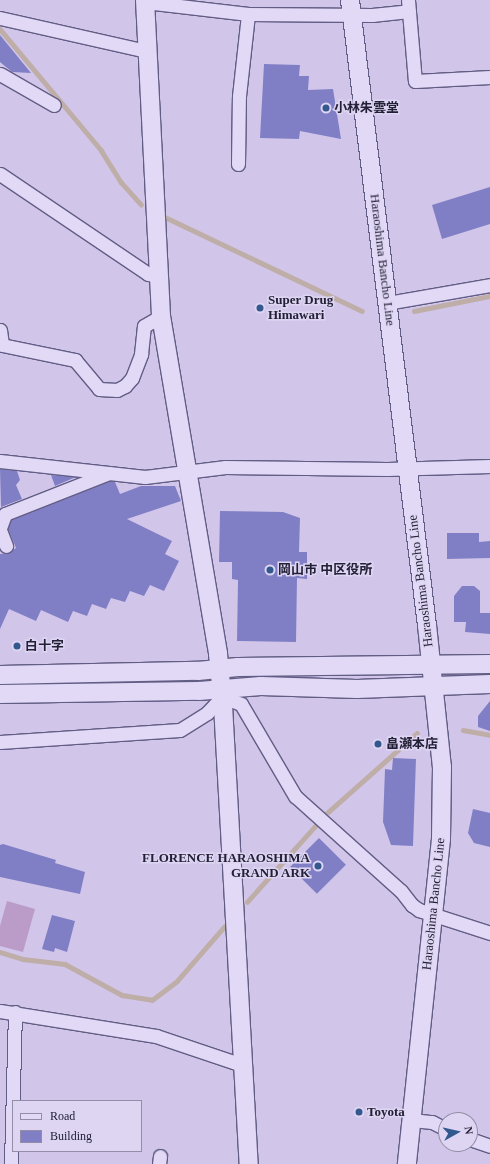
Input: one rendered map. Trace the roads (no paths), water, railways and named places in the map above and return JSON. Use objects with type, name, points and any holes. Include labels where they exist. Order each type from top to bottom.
[{"type":"street","points":[[249,1164],[245,1066],[222,693],[161,316],[157,276],[146,52],[145,1],[248,14],[350,7],[409,6],[415,81],[490,77]]},
{"type":"street","name":"Haraoshima Bancho Line","points":[[350,7],[431,664],[441,760],[442,806],[433,914],[407,1164]]},
{"type":"street","points":[[238,164],[240,96],[248,14]]},
{"type":"street","points":[[0,18],[146,52]]},
{"type":"street","points":[[0,74],[54,105]]},
{"type":"street","points":[[0,174],[148,274],[157,276]]},
{"type":"street","points":[[387,303],[490,285]]},
{"type":"street","points":[[0,330],[2,345],[75,360],[99,389],[117,390],[126,386],[132,378],[141,354],[144,326],[161,316]]},
{"type":"street","points":[[0,461],[111,472],[145,477],[187,474],[225,467],[407,468],[490,466]]},
{"type":"street","points":[[6,546],[0,529],[5,514],[111,472]]},
{"type":"street","points":[[0,675],[431,664],[490,664]]},
{"type":"street","points":[[0,694],[222,693],[261,686],[357,689],[490,684]]},
{"type":"street","points":[[0,742],[180,730],[207,713],[222,693]]},
{"type":"street","points":[[222,693],[241,704],[295,796],[401,891],[412,905],[433,914],[490,933]]},
{"type":"street","points":[[0,1011],[15,1012],[156,1036],[245,1066]]},
{"type":"street","points":[[13,1100],[15,1012]]},
{"type":"street","points":[[412,1120],[432,1122],[438,1125]]},
{"type":"street","points":[[11,1164],[12,1126]]},
{"type":"street","points":[[478,1142],[490,1146]]},
{"type":"waterway","points":[[0,29],[101,150],[121,182],[141,204]]},
{"type":"waterway","points":[[165,217],[362,311]]},
{"type":"waterway","points":[[414,311],[490,296]]},
{"type":"waterway","points":[[463,730],[490,735]]},
{"type":"waterway","points":[[327,813],[417,733]]},
{"type":"waterway","points":[[247,902],[318,823]]},
{"type":"waterway","points":[[0,952],[23,959],[65,964],[122,995],[152,1000],[177,981],[224,927]]},
{"type":"place","name":"小林朱雲堂","points":[[326,108]]},
{"type":"place","name":"Super Drug Himawari","points":[[260,308]]},
{"type":"place","name":"岡山市 中区役所","points":[[270,570]]},
{"type":"place","name":"白十字","points":[[17,646]]},
{"type":"place","name":"畠瀬本店","points":[[378,744]]},
{"type":"place","name":"FLORENCE HARAOSHIMA GRAND ARK","points":[[318,866]]},
{"type":"place","name":"Toyota","points":[[359,1112]]}]
